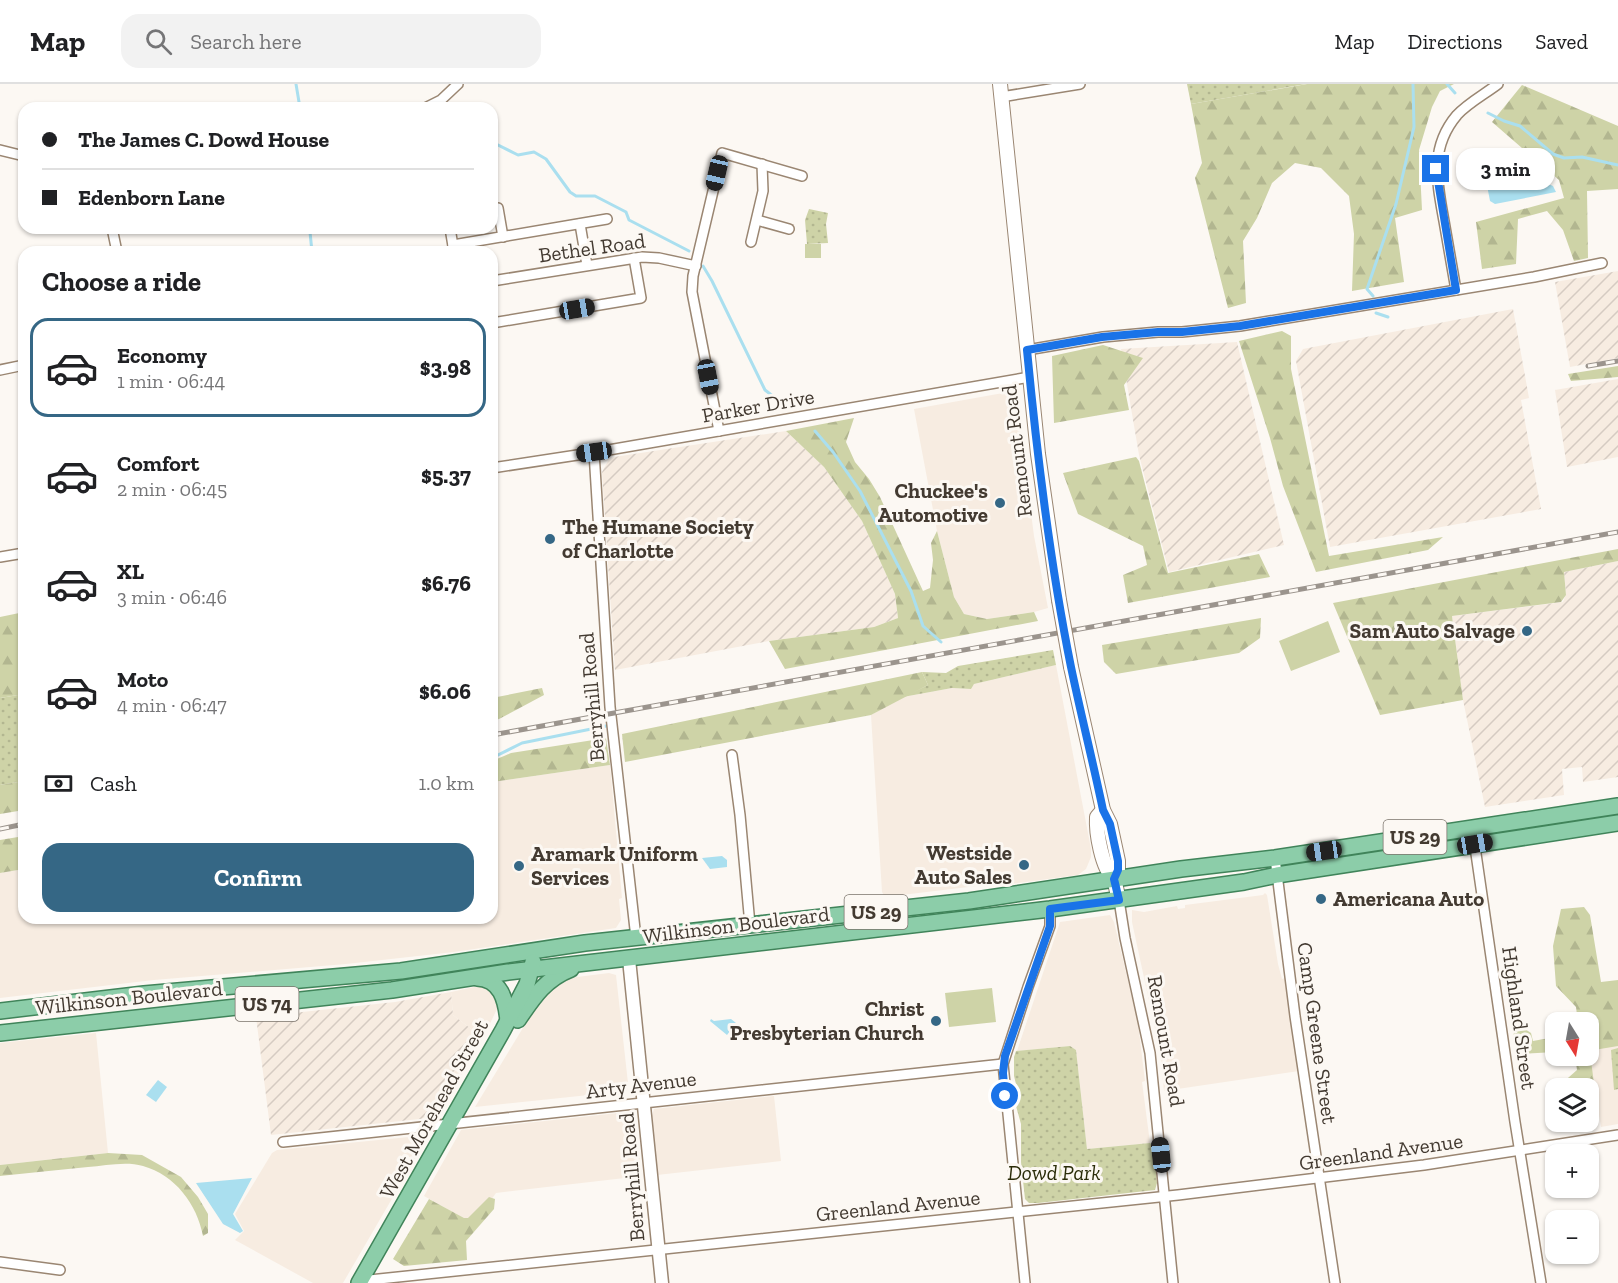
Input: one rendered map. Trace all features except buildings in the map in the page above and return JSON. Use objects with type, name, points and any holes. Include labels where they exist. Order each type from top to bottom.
[{"type":"main road","name":"Remount Road","points":[[1001,90],[1040,470],[1071,667],[1103,810],[1110,824],[1118,863],[1114,879],[1119,900]]},
{"type":"main road","name":"Wilkinson Boulevard","points":[[0,1033],[392,990],[465,978],[1119,900],[1244,882],[1618,806]]},
{"type":"main road","name":"Wilkinson Boulevard","points":[[0,1011],[144,994],[401,971],[532,950],[969,901],[1275,858],[1618,823]]},
{"type":"main road","name":"West Morehead Street","points":[[359,1282],[506,1025],[532,970],[532,950]]},
{"type":"main road","points":[[465,978],[483,978],[499,988],[505,1000],[506,1025],[515,1023],[536,993],[550,980],[568,970],[591,963]]},
{"type":"street","points":[[437,102],[458,84]]},
{"type":"street","points":[[1001,90],[1080,84]]},
{"type":"street","points":[[1456,290],[1438,188],[1436,169],[1439,149],[1447,129],[1459,113],[1498,84]]},
{"type":"street","points":[[0,150],[18,154]]},
{"type":"street","points":[[719,431],[693,300],[693,284],[722,153],[802,176]]},
{"type":"street","points":[[751,242],[763,191],[762,164]]},
{"type":"street","points":[[498,208],[503,237]]},
{"type":"street","points":[[462,246],[607,219]]},
{"type":"street","points":[[756,220],[789,229]]},
{"type":"street","points":[[580,224],[587,265]]},
{"type":"street","points":[[498,322],[641,298],[634,258]]},
{"type":"street","name":"Bethel Road","points":[[498,280],[634,258],[659,258],[696,266]]},
{"type":"street","points":[[1027,350],[1102,337],[1240,326],[1602,263]]},
{"type":"street","points":[[0,370],[18,366]]},
{"type":"street","name":"Parker Drive","points":[[498,467],[1030,377]]},
{"type":"street","name":"Berryhill Road","points":[[594,452],[610,707],[636,938]]},
{"type":"street","points":[[0,557],[18,554]]},
{"type":"street","points":[[732,755],[750,925]]},
{"type":"street","name":"Highland Street","points":[[1474,837],[1541,1283]]},
{"type":"street","name":"Camp Greene Street","points":[[1275,858],[1318,1179],[1335,1283]]},
{"type":"street","name":"Remount Road","points":[[1119,900],[1150,1053],[1173,1283]]},
{"type":"street","points":[[1025,1283],[1003,1064],[1050,926],[1050,909]]},
{"type":"street","name":"Berryhill Road","points":[[629,959],[662,1283]]},
{"type":"street","name":"Arty Avenue","points":[[283,1142],[1003,1064]]},
{"type":"street","name":"Greenland Avenue","points":[[359,1282],[1166,1197],[1318,1179],[1618,1135]]},
{"type":"street","points":[[0,1262],[60,1270]]},
{"type":"shaded area","points":[[1618,271],[1618,358],[1570,367],[1555,282]]},
{"type":"shaded area","points":[[1513,309],[1529,398],[1521,400],[1541,509],[1330,547],[1296,361],[1303,349]]},
{"type":"shaded area","points":[[1237,342],[1284,545],[1169,572],[1139,455],[1121,349]]},
{"type":"shaded area","points":[[1618,379],[1618,457],[1567,467],[1555,390]]},
{"type":"shaded area","points":[[1003,393],[1017,403],[1034,536],[1048,608],[987,619],[964,614],[954,597],[937,531],[914,409]]},
{"type":"shaded area","points":[[786,431],[824,467],[862,521],[895,594],[898,618],[874,627],[769,641],[615,670],[602,472],[608,461],[614,457]]},
{"type":"shaded area","points":[[1618,561],[1618,777],[1583,782],[1582,767],[1562,769],[1564,795],[1485,807],[1463,700],[1452,616],[1563,602],[1566,594],[1564,572]]},
{"type":"shaded area","points":[[1056,665],[1091,849],[1091,857],[1086,869],[1078,875],[989,887],[985,885],[885,897],[882,892],[871,715],[903,697],[952,688],[970,689],[974,684]]},
{"type":"shaded area","points":[[610,765],[622,898],[619,899],[621,920],[616,928],[454,952],[346,964],[154,980],[0,998],[0,873],[18,870],[18,924],[498,924],[498,781]]},
{"type":"shaded area","points":[[1265,893],[1278,964],[1282,979],[1285,978],[1299,1071],[1164,1091],[1160,1052],[1132,922],[1132,910],[1144,912],[1177,906],[1178,909],[1185,908],[1185,905]]},
{"type":"shaded area","points":[[1110,915],[1114,922],[1138,1023],[1145,1081],[1142,1082],[1150,1143],[1087,1149],[1076,1050],[1070,1046],[1017,1051],[1060,922]]},
{"type":"shaded area","points":[[609,973],[616,975],[627,1091],[475,1107],[538,1003],[552,989],[569,978]]},
{"type":"shaded area","points":[[479,986],[491,990],[498,1002],[483,1038],[453,1015],[451,992]]},
{"type":"shaded area","points":[[451,992],[453,1015],[483,1038],[438,1117],[271,1135],[256,1017],[395,1002]]},
{"type":"shaded area","points":[[96,1033],[108,1153],[0,1165],[0,1043]]},
{"type":"shaded area","points":[[1618,1042],[1618,1124],[1601,1127],[1599,1078],[1593,1078],[1591,1066],[1599,1066],[1599,1045]]},
{"type":"shaded area","points":[[774,1096],[781,1161],[657,1175],[652,1116],[654,1109]]},
{"type":"shaded area","points":[[631,1112],[635,1117],[642,1176],[496,1193],[474,1224],[424,1196],[461,1130]]},
{"type":"shaded area","points":[[429,1135],[343,1283],[313,1283],[235,1240],[244,1231],[235,1214],[272,1153],[277,1150]]},
{"type":"green space","points":[[1187,84],[1306,84],[1191,104]]},
{"type":"green space","points":[[1307,84],[1454,84],[1440,91],[1432,107],[1419,150],[1422,210],[1395,218],[1404,282],[1352,291],[1354,234],[1349,196],[1321,168],[1295,163],[1272,183],[1257,218],[1243,241],[1246,303],[1228,308],[1195,178],[1202,163],[1191,104]]},
{"type":"green space","points":[[1522,85],[1618,126],[1618,189],[1587,191],[1588,258],[1574,261],[1563,230],[1547,211],[1518,219],[1516,264],[1482,269],[1476,222],[1564,198],[1559,180],[1492,122]]},
{"type":"green space","points":[[809,209],[828,213],[826,224],[828,243],[807,244],[805,220]]},
{"type":"green space","points":[[805,244],[821,244],[821,258],[805,258]]},
{"type":"green space","points":[[1282,331],[1291,336],[1291,369],[1329,556],[1443,537],[1428,550],[1316,572],[1283,486],[1239,341]]},
{"type":"green space","points":[[1103,345],[1143,358],[1124,385],[1129,410],[1054,423],[1052,356]]},
{"type":"green space","points":[[1618,366],[1618,377],[1571,381],[1568,374]]},
{"type":"green space","points":[[854,418],[846,442],[855,462],[880,497],[923,591],[930,588],[933,560],[931,543],[937,531],[954,597],[964,614],[987,619],[1034,612],[1038,621],[785,669],[769,641],[874,627],[898,618],[895,594],[862,521],[824,467],[786,431]]},
{"type":"green space","points":[[1136,457],[1139,461],[1168,573],[1259,554],[1270,577],[1128,603],[1123,575],[1147,565],[1143,546],[1078,514],[1063,473]]},
{"type":"green space","points":[[1618,549],[1618,561],[1564,572],[1566,595],[1561,602],[1452,616],[1463,700],[1380,715],[1333,603]]},
{"type":"green space","points":[[18,613],[18,695],[0,698],[0,617]]},
{"type":"green space","points":[[1261,618],[1260,638],[1239,653],[1116,674],[1104,662],[1102,645]]},
{"type":"green space","points":[[1328,621],[1340,652],[1291,671],[1279,641]]},
{"type":"green space","points":[[1053,650],[1056,665],[974,684],[971,689],[952,688],[903,697],[928,685],[922,672],[946,673],[958,666]]},
{"type":"green space","points":[[922,672],[928,685],[871,715],[625,762],[622,734]]},
{"type":"green space","points":[[542,688],[544,695],[498,719],[498,697]]},
{"type":"green space","points":[[18,695],[18,782],[0,785],[0,698]]},
{"type":"green space","points":[[606,738],[610,765],[498,781],[498,758],[511,753]]},
{"type":"green space","points":[[18,782],[18,811],[0,814],[0,785]]},
{"type":"green space","points":[[18,837],[18,870],[0,873],[0,840]]},
{"type":"green space","points":[[1584,907],[1590,915],[1601,982],[1618,980],[1618,1046],[1599,1049],[1599,1012],[1577,1012],[1576,1007],[1556,986],[1553,946],[1561,909]]},
{"type":"green space","points":[[992,988],[996,1022],[949,1027],[945,993]]},
{"type":"green space","points":[[1515,1012],[1521,1014],[1525,1029],[1531,1033],[1533,1041],[1545,1039],[1545,1053],[1521,1054],[1514,1034]]},
{"type":"green space","name":"Dowd Park","points":[[1070,1046],[1076,1050],[1087,1149],[1150,1143],[1154,1147],[1157,1183],[1155,1190],[1038,1203],[1029,1203],[1025,1199],[1021,1162],[1021,1124],[1016,1106],[1014,1057],[1016,1051]]},
{"type":"green space","points":[[1618,1048],[1618,1089],[1614,1090],[1611,1050]]},
{"type":"green space","points":[[1576,1066],[1592,1066],[1593,1078],[1568,1078],[1577,1070]]},
{"type":"green space","points":[[108,1153],[142,1155],[181,1177],[198,1197],[208,1214],[208,1233],[203,1236],[196,1213],[183,1192],[165,1176],[143,1166],[115,1164],[0,1176],[0,1165]]},
{"type":"green space","points":[[489,1197],[495,1199],[494,1209],[466,1241],[467,1260],[404,1266],[393,1259],[429,1199],[468,1218]]},
{"type":"water","points":[[1495,152],[1528,175],[1553,186],[1556,192],[1495,204],[1490,201],[1485,175],[1488,169],[1495,165],[1493,157]]},
{"type":"water","points":[[722,856],[727,860],[727,867],[710,869],[702,858]]},
{"type":"water","points":[[711,1019],[714,1021],[731,1019],[736,1023],[727,1035],[710,1021]]},
{"type":"water","points":[[158,1080],[167,1087],[156,1102],[146,1095]]},
{"type":"water","points":[[252,1178],[233,1214],[243,1231],[240,1233],[223,1224],[196,1183]]},
{"type":"waterway","points":[[296,84],[299,102]]},
{"type":"waterway","points":[[1373,296],[1367,289],[1396,204],[1414,127],[1413,84]]},
{"type":"waterway","points":[[1447,84],[1455,93]]},
{"type":"waterway","points":[[1488,113],[1520,126],[1553,154],[1564,158],[1582,157],[1618,165]]},
{"type":"waterway","points":[[498,145],[518,155],[534,152],[546,159],[570,192],[576,196],[595,196],[626,212],[629,220],[689,251]]},
{"type":"waterway","points":[[310,234],[311,246]]},
{"type":"waterway","points":[[703,266],[765,390],[783,404]]},
{"type":"waterway","points":[[1376,313],[1388,317]]},
{"type":"waterway","points":[[815,431],[833,452],[860,491],[911,591],[923,626],[941,642]]},
{"type":"waterway","points":[[498,755],[522,743],[606,726]]},
{"type":"railway","points":[[1588,366],[1618,361]]},
{"type":"railway","points":[[498,734],[1618,532]]},
{"type":"railway","points":[[0,829],[18,825]]},
{"type":"place","name":"Chuckee's Automotive","points":[[1000,503]]},
{"type":"place","name":"The Humane Society of Charlotte","points":[[550,539]]},
{"type":"place","name":"Sam Auto Salvage","points":[[1527,631]]},
{"type":"place","name":"Westside Auto Sales","points":[[1024,865]]},
{"type":"place","name":"Aramark Uniform Services","points":[[519,866]]},
{"type":"place","name":"Americana Auto","points":[[1321,899]]},
{"type":"place","name":"Christ Presbyterian Church","points":[[936,1021]]},
{"type":"route","points":[[1005,1096],[1003,1064],[1050,926],[1050,909],[1119,900],[1114,879],[1118,870],[1118,861],[1110,824],[1103,810],[1088,744],[1056,585],[1038,454],[1027,350],[1102,337],[1240,326],[1456,290],[1436,169]]}]
